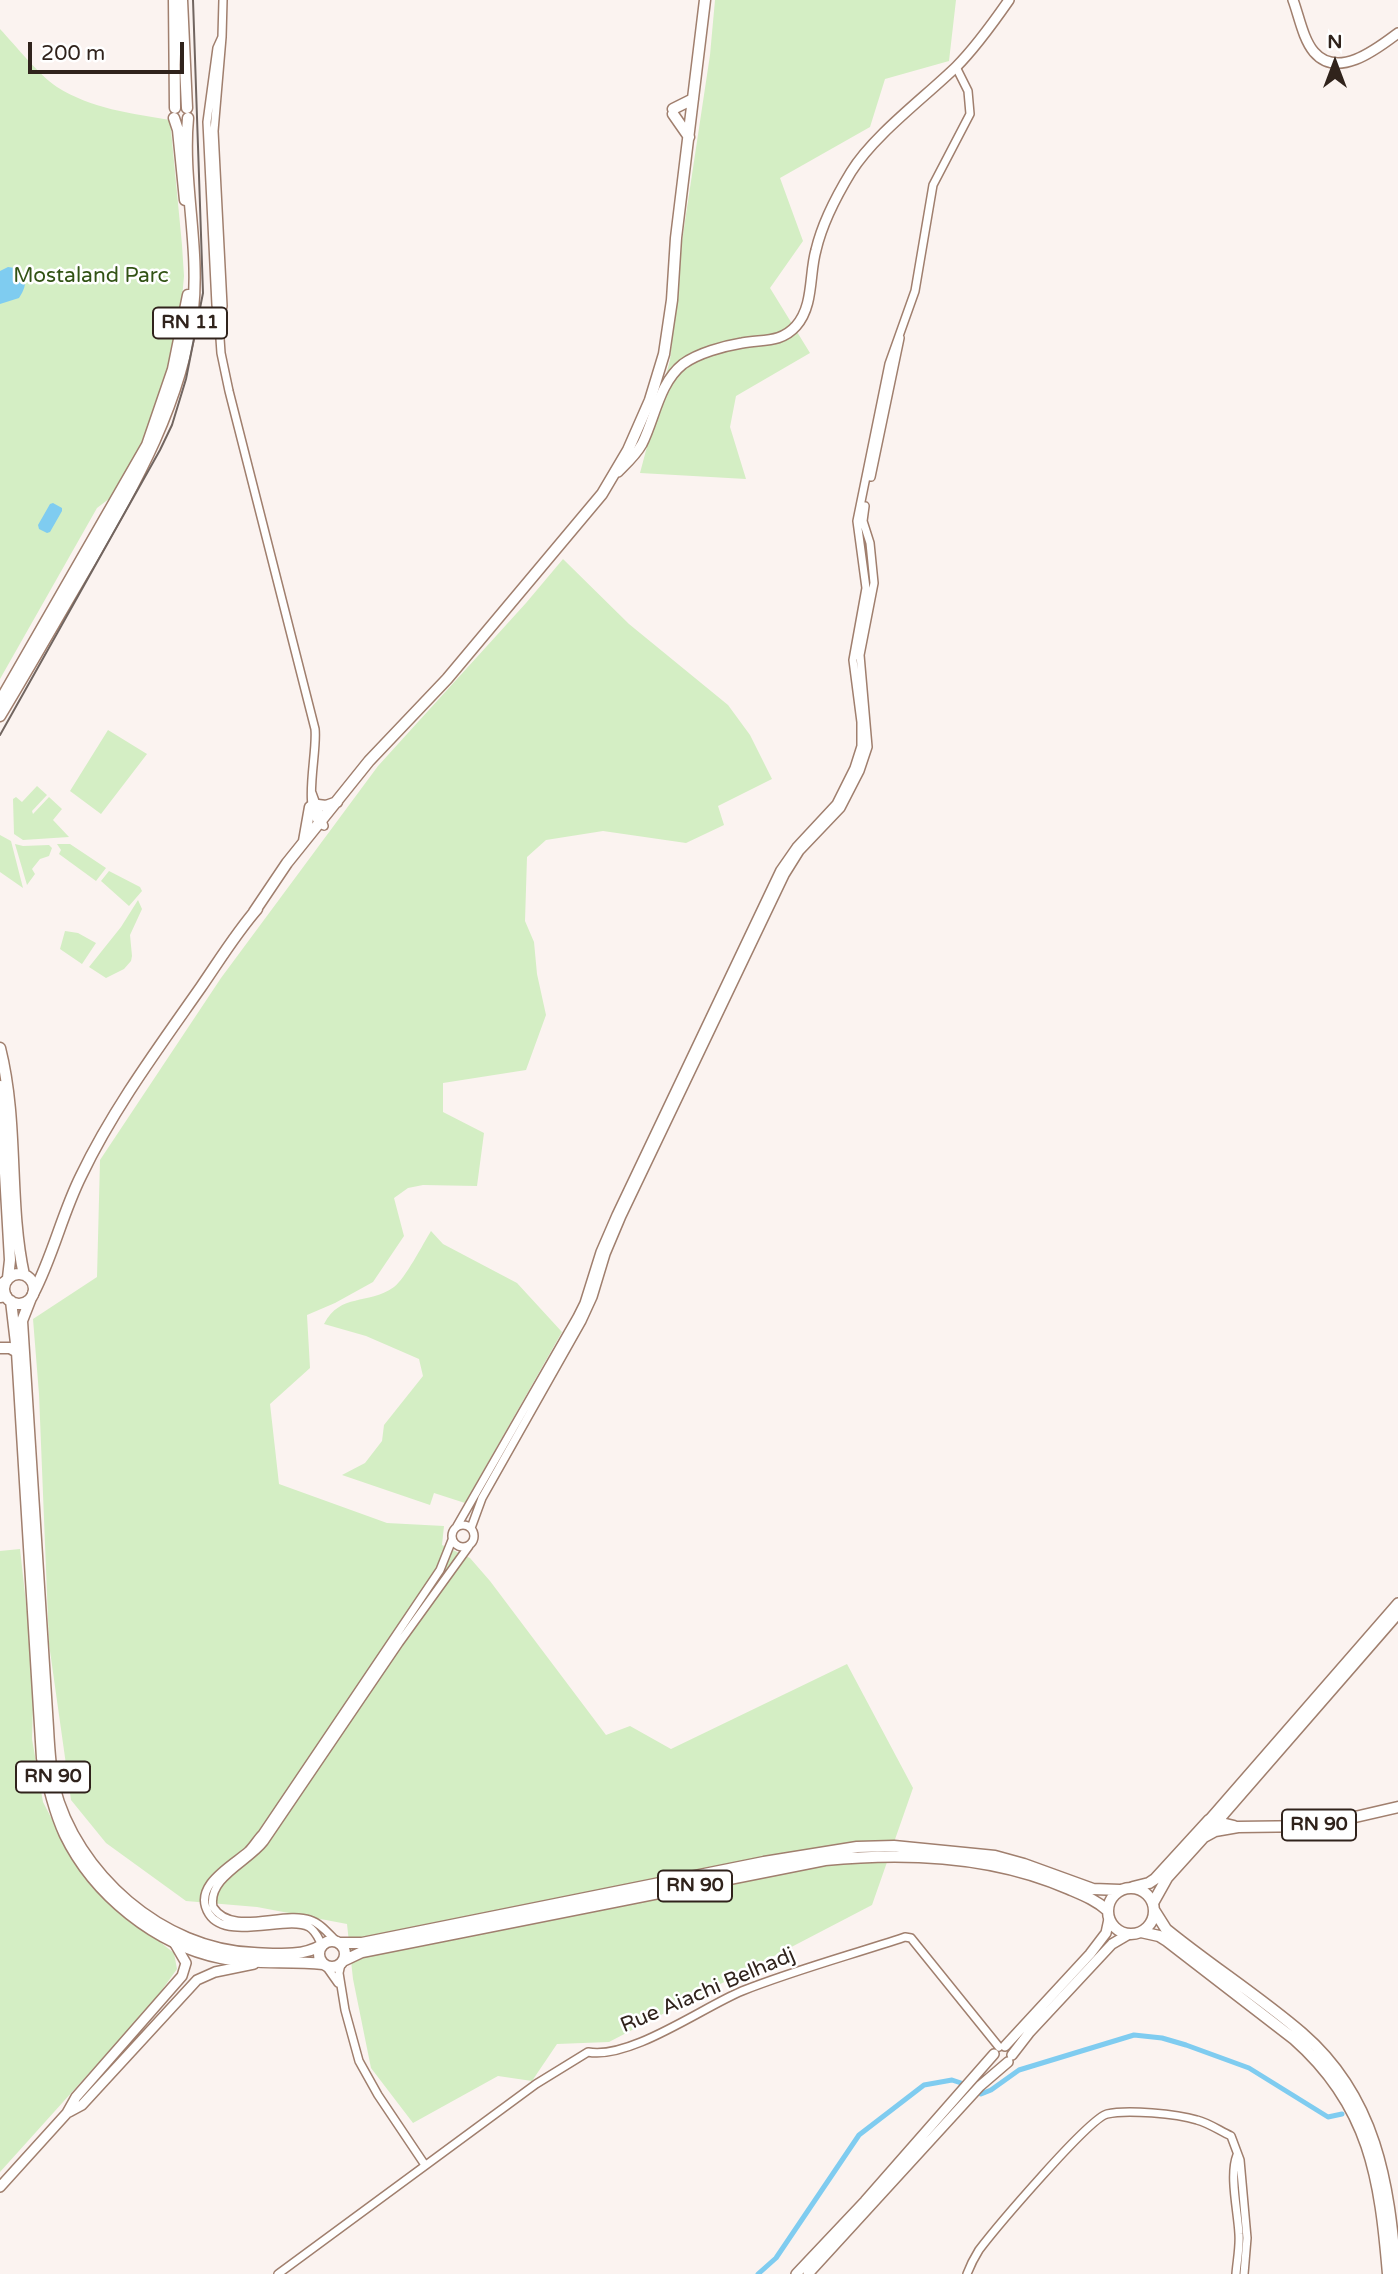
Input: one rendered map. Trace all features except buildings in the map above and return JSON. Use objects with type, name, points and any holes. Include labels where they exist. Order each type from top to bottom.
[{"type":"main road","name":"RN 11","points":[[0,701],[146,445],[163,403],[179,342],[188,297],[186,216],[175,113],[174,0]]},
{"type":"main road","name":"RN 11","points":[[0,716],[118,514],[153,448],[171,405],[190,325],[195,268],[181,0]]},
{"type":"main road","points":[[614,476],[650,400],[664,354],[705,0]]},
{"type":"main road","points":[[254,912],[303,842],[322,824],[381,748],[447,679],[641,445],[673,374],[696,356],[744,342],[771,341],[796,327],[805,315],[818,240],[852,171],[864,154],[922,96],[956,67],[1009,0]]},
{"type":"main road","points":[[1293,0],[1314,51],[1325,60],[1338,62],[1366,56],[1398,33]]},
{"type":"main road","points":[[689,137],[673,112],[693,99]]},
{"type":"main road","points":[[182,105],[188,113],[181,122],[175,113],[182,105]]},
{"type":"main road","points":[[190,325],[219,325]]},
{"type":"main road","points":[[0,1086],[10,1260],[4,1288],[5,1298],[23,1303],[32,1296],[49,1260],[70,1198],[114,1118],[182,1014],[254,912],[381,748]]},
{"type":"main road","points":[[303,842],[314,806],[326,806],[338,801]]},
{"type":"main road","points":[[0,1048],[7,1078],[19,1237],[26,1275],[33,1284],[32,1296]]},
{"type":"main road","points":[[5,1281],[16,1274],[26,1275],[39,1271],[49,1260]]},
{"type":"main road","name":"RN 90","points":[[32,1296],[23,1321],[29,1423],[50,1764],[63,1811],[97,1870],[136,1908],[167,1928],[196,1941],[240,1953],[304,1952],[322,1945]]},
{"type":"main road","name":"RN 90","points":[[5,1298],[17,1352],[42,1758],[48,1787],[66,1836],[93,1876],[134,1917],[175,1944],[218,1958],[257,1963],[325,1965]]},
{"type":"main road","points":[[0,1348],[10,1348],[17,1352]]},
{"type":"main road","points":[[1141,1932],[1151,1923],[1154,1906],[1167,1878],[1398,1603]]},
{"type":"main road","points":[[796,2274],[874,2191],[999,2049],[1090,1954],[1107,1933],[1109,1902],[1120,1890],[1155,1879],[1213,1821],[1398,1614]]},
{"type":"main road","name":"RN 90","points":[[1203,1837],[1215,1831],[1238,1827],[1317,1826],[1398,1807]]},
{"type":"main road","name":"RN 90","points":[[1213,1821],[1238,1827]]},
{"type":"main road","name":"RN 90","points":[[338,1942],[362,1943],[764,1862],[857,1847],[904,1847],[995,1856],[1093,1889],[1120,1890]]},
{"type":"main road","name":"RN 90","points":[[342,1962],[362,1952],[825,1860],[863,1856],[926,1857],[1019,1871],[1085,1896],[1108,1914]]},
{"type":"main road","points":[[1133,1887],[1145,1892],[1166,1929],[1301,2033],[1339,2073],[1357,2100],[1380,2155],[1389,2199],[1396,2274]]},
{"type":"main road","points":[[1108,1914],[1116,1929],[1129,1934]]},
{"type":"main road","points":[[808,2274],[980,2085],[1010,2059],[1028,2033],[1112,1944],[1129,1934],[1141,1932],[1159,1936],[1167,1941],[1294,2039],[1310,2053],[1338,2087],[1352,2108],[1371,2158],[1382,2207],[1388,2274]]},
{"type":"main road","points":[[328,1941],[338,1942],[345,1950],[342,1962],[334,1967],[325,1965],[318,1954],[322,1945],[328,1941]]},
{"type":"main road","points":[[0,2187],[67,2113],[76,2097],[181,1976],[186,1963],[175,1944]]},
{"type":"main road","points":[[67,2113],[82,2105],[197,1980],[215,1972],[257,1963]]},
{"type":"main road","points":[[181,1976],[197,1980]]},
{"type":"main road","points":[[999,2049],[1009,2048],[1010,2059]]},
{"type":"main road","points":[[999,2049],[998,2062],[1010,2059]]},
{"type":"street","points":[[223,0],[222,37],[217,48],[207,122],[221,353],[315,729],[312,793],[322,824]]},
{"type":"street","points":[[322,1945],[315,1931],[305,1925],[247,1927],[220,1923],[207,1911],[208,1889],[219,1871],[247,1851],[262,1834],[440,1570],[453,1531],[578,1317],[616,1215],[780,870],[796,847],[836,804],[854,768],[862,736],[853,654],[866,588],[856,525],[889,364],[919,274],[933,185],[971,114],[968,91],[956,67]]},
{"type":"street","points":[[338,1942],[317,1923],[304,1918],[245,1921],[224,1918],[213,1908],[212,1895],[224,1877],[255,1853],[264,1842],[391,1654],[469,1546],[474,1536],[471,1528],[482,1498],[582,1321],[622,1216],[786,875],[800,852],[841,808],[866,755],[869,739],[860,655],[874,583],[870,543],[863,525],[863,513],[900,346],[901,327]]},
{"type":"street","points":[[457,1526],[471,1528]]},
{"type":"street","points":[[452,1540],[459,1547],[469,1546]]},
{"type":"street","name":"Rue Aiachi Belhadj","points":[[278,2274],[536,2084],[588,2052],[597,2054],[634,2044],[668,2030],[740,1992],[905,1937],[911,1938],[999,2049]]},
{"type":"street","points":[[342,1962],[341,1988],[353,2042],[362,2067],[425,2165]]},
{"type":"street","points":[[325,1965],[341,1988]]},
{"type":"street","points":[[967,2274],[979,2250],[1042,2176],[1090,2124],[1105,2114],[1164,2114],[1198,2120],[1231,2136],[1240,2161],[1247,2238],[1244,2274]]},
{"type":"street","points":[[1236,2274],[1239,2238],[1235,2179],[1237,2155]]},
{"type":"green space","points":[[715,0],[956,0],[949,61],[885,79],[870,127],[780,178],[803,241],[770,288],[810,353],[736,396],[730,427],[746,479],[640,473],[670,360],[682,241],[710,55]]},
{"type":"green space","name":"Mostaland Parc","points":[[0,29],[43,75],[70,94],[112,109],[170,120],[184,276],[180,321],[171,362],[144,443],[114,495],[97,508],[0,679]]},
{"type":"green space","points":[[563,559],[629,624],[728,705],[750,735],[772,779],[718,806],[724,825],[686,843],[603,831],[546,840],[527,857],[525,921],[534,942],[537,974],[546,1015],[526,1070],[443,1083],[443,1112],[484,1133],[477,1186],[423,1185],[408,1188],[394,1198],[404,1236],[373,1282],[307,1315],[310,1368],[270,1404],[279,1484],[387,1523],[444,1526],[442,1545],[470,1558],[490,1581],[606,1735],[630,1726],[671,1749],[847,1664],[913,1788],[872,1905],[609,2042],[557,2044],[532,2081],[498,2076],[413,2123],[371,2068],[353,1979],[347,1924],[257,1907],[186,1901],[106,1843],[71,1800],[49,1644],[39,1394],[33,1319],[97,1277],[100,1160],[221,978],[378,766]]},
{"type":"green space","points":[[108,730],[147,754],[101,814],[70,791]]},
{"type":"green space","points":[[37,786],[47,795],[32,811],[33,814],[49,797],[62,809],[53,820],[69,837],[23,840],[14,834],[13,799],[16,797],[22,802]]},
{"type":"green space","points":[[0,835],[11,841],[23,888],[0,872]]},
{"type":"green space","points":[[15,844],[49,845],[52,848],[49,856],[40,859],[32,869],[35,874],[27,885]]},
{"type":"green space","points":[[57,844],[70,844],[106,868],[96,881],[59,854],[61,850]]},
{"type":"green space","points":[[109,871],[140,887],[142,891],[129,906],[101,881]]},
{"type":"green space","points":[[138,900],[142,909],[130,935],[131,961],[124,969],[106,978],[89,967],[121,927]]},
{"type":"green space","points":[[65,931],[78,933],[96,943],[82,964],[60,949]]},
{"type":"green space","points":[[431,1231],[443,1244],[517,1283],[562,1332],[465,1503],[434,1493],[430,1505],[342,1475],[365,1463],[382,1441],[384,1425],[423,1376],[419,1359],[366,1336],[324,1324],[338,1307],[384,1293],[394,1287]]},
{"type":"green space","points":[[20,1549],[30,1639],[32,1739],[43,1802],[71,1856],[114,1906],[174,1953],[177,1969],[154,2001],[0,2172],[0,1551]]},
{"type":"water","points":[[8,267],[23,274],[24,288],[19,298],[0,304],[0,271]]},
{"type":"water","points":[[53,503],[62,508],[62,511],[47,533],[39,529],[38,525]]},
{"type":"waterway","points":[[981,2094],[1019,2070],[1134,2035],[1162,2038],[1249,2068],[1328,2117],[1342,2114]]},
{"type":"waterway","points":[[758,2274],[776,2258],[859,2135],[924,2085],[952,2080],[967,2085]]},
{"type":"tram line","points":[[0,735],[160,450],[172,425],[186,379],[203,293],[193,0]]}]
